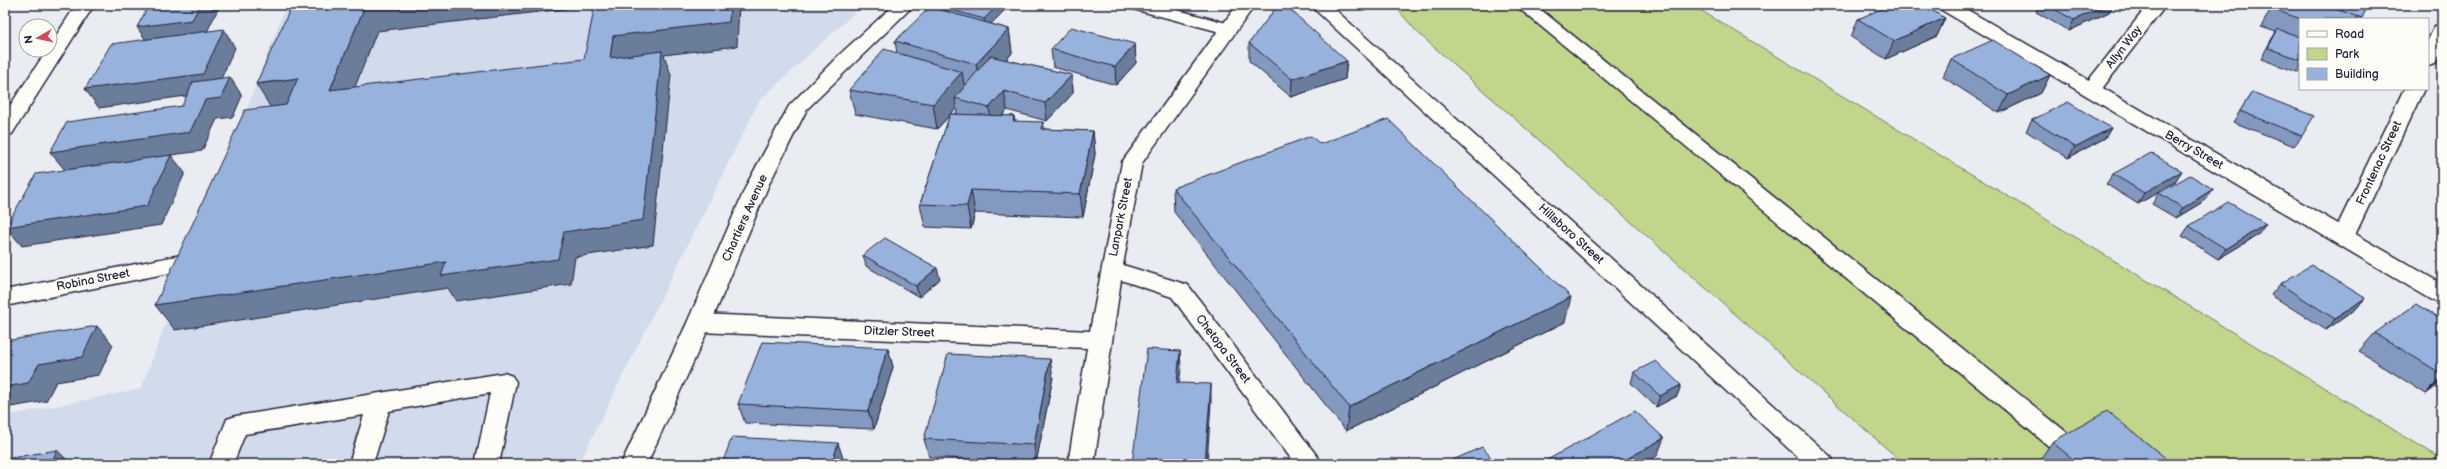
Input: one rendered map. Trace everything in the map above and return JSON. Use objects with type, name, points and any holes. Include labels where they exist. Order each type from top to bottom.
[{"type":"street","points":[[5,130],[85,5]]},
{"type":"street","name":"Chartiers Avenue","points":[[634,464],[699,323],[758,184],[799,106],[904,5]]},
{"type":"street","name":"Lanpark Street","points":[[1081,464],[1111,269],[1132,162],[1246,5]]},
{"type":"street","name":"Hillsboro Street","points":[[1319,5],[1822,464]]},
{"type":"street","name":"Berry Street","points":[[1946,5],[2442,295]]},
{"type":"street","points":[[2429,58],[2442,30]]},
{"type":"street","name":"Frontenac Street","points":[[2343,237],[2414,90]]},
{"type":"street","name":"Robina Street","points":[[5,298],[181,263]]},
{"type":"street","name":"Chetopa Street","points":[[1111,269],[1180,291],[1310,464]]},
{"type":"street","name":"Ditzler Street","points":[[699,323],[1100,340]]},
{"type":"lane","points":[[1139,5],[1228,29]]},
{"type":"lane","points":[[1524,5],[2066,446]]},
{"type":"lane","name":"Allyn Way","points":[[2091,90],[2157,5]]},
{"type":"lane","points":[[221,464],[236,426],[504,382],[487,464]]},
{"type":"lane","points":[[361,464],[379,403]]},
{"type":"shaded area","points":[[286,5],[863,5],[759,101],[579,464],[120,464],[122,460],[99,464],[5,464],[5,416],[141,389]]},
{"type":"green space","points":[[1394,5],[1692,5],[2442,459],[2442,464],[1904,464],[1417,32]]},
{"type":"building","points":[[149,5],[200,5],[192,20],[137,27]]},
{"type":"building","points":[[292,5],[377,5],[365,6],[330,90],[584,59],[595,5],[730,5],[729,22],[613,36],[610,58],[662,51],[643,220],[564,232],[558,259],[441,276],[446,262],[155,305],[245,110],[286,105],[298,78],[256,84]]},
{"type":"building","points":[[947,5],[998,5],[984,19],[944,8]]},
{"type":"building","points":[[1278,5],[1285,5],[1347,61],[1292,79],[1249,43]]},
{"type":"building","points":[[1890,5],[1923,5],[1945,18],[1894,41],[1858,19]]},
{"type":"building","points":[[2047,5],[2107,5],[2074,20]]},
{"type":"building","points":[[2274,5],[2324,5],[2358,16],[2357,18],[2299,18],[2272,9]]},
{"type":"building","points":[[2324,5],[2368,5],[2362,18]]},
{"type":"building","points":[[930,7],[1009,29],[976,64],[895,41]]},
{"type":"building","points":[[1071,27],[1135,44],[1115,67],[1051,49]]},
{"type":"building","points":[[224,29],[203,74],[85,89],[111,44]]},
{"type":"building","points":[[2278,29],[2299,37],[2299,60],[2268,48]]},
{"type":"building","points":[[1993,40],[2050,75],[2008,95],[1951,59]]},
{"type":"building","points":[[884,49],[962,72],[933,104],[849,90]]},
{"type":"building","points":[[990,56],[1072,75],[1045,103],[1004,91],[989,108],[955,98]]},
{"type":"building","points":[[230,77],[221,98],[205,100],[190,132],[50,152],[67,122],[182,106],[193,82]]},
{"type":"building","points":[[2252,92],[2314,116],[2302,136],[2240,111]]},
{"type":"building","points":[[2068,102],[2111,128],[2075,147],[2032,120]]},
{"type":"building","points":[[950,114],[1014,116],[1013,121],[1043,122],[1041,129],[1093,131],[1080,194],[971,190],[967,206],[920,204]]},
{"type":"building","points":[[1388,119],[1571,297],[1349,407],[1173,188],[1311,136],[1320,144]]},
{"type":"building","points":[[2151,153],[2182,171],[2144,193],[2113,174]]},
{"type":"building","points":[[171,155],[147,206],[6,227],[36,174]]},
{"type":"building","points":[[2190,175],[2213,189],[2183,208],[2159,193]]},
{"type":"building","points":[[2228,202],[2266,224],[2226,249],[2189,226]]},
{"type":"building","points":[[885,238],[937,268],[916,286],[863,255]]},
{"type":"building","points":[[2311,265],[2365,298],[2335,319],[2280,284]]},
{"type":"building","points":[[2416,304],[2442,320],[2442,374],[2375,333]]},
{"type":"building","points":[[97,326],[82,357],[39,364],[28,383],[5,387],[5,341]]},
{"type":"building","points":[[762,342],[888,348],[868,411],[738,404]]},
{"type":"building","points":[[1147,349],[1180,351],[1177,383],[1211,384],[1205,464],[1132,464]]},
{"type":"building","points":[[948,354],[1050,359],[1034,445],[924,439]]},
{"type":"building","points":[[1656,361],[1681,385],[1660,396],[1634,372]]},
{"type":"building","points":[[1635,411],[1664,438],[1618,464],[1540,464]]},
{"type":"building","points":[[2107,411],[2173,464],[2079,464],[2052,442]]},
{"type":"building","points":[[732,437],[838,443],[832,464],[722,464]]},
{"type":"building","points":[[1482,447],[1497,464],[1444,464]]},
{"type":"building","points":[[57,450],[51,464],[5,464],[5,459]]}]
